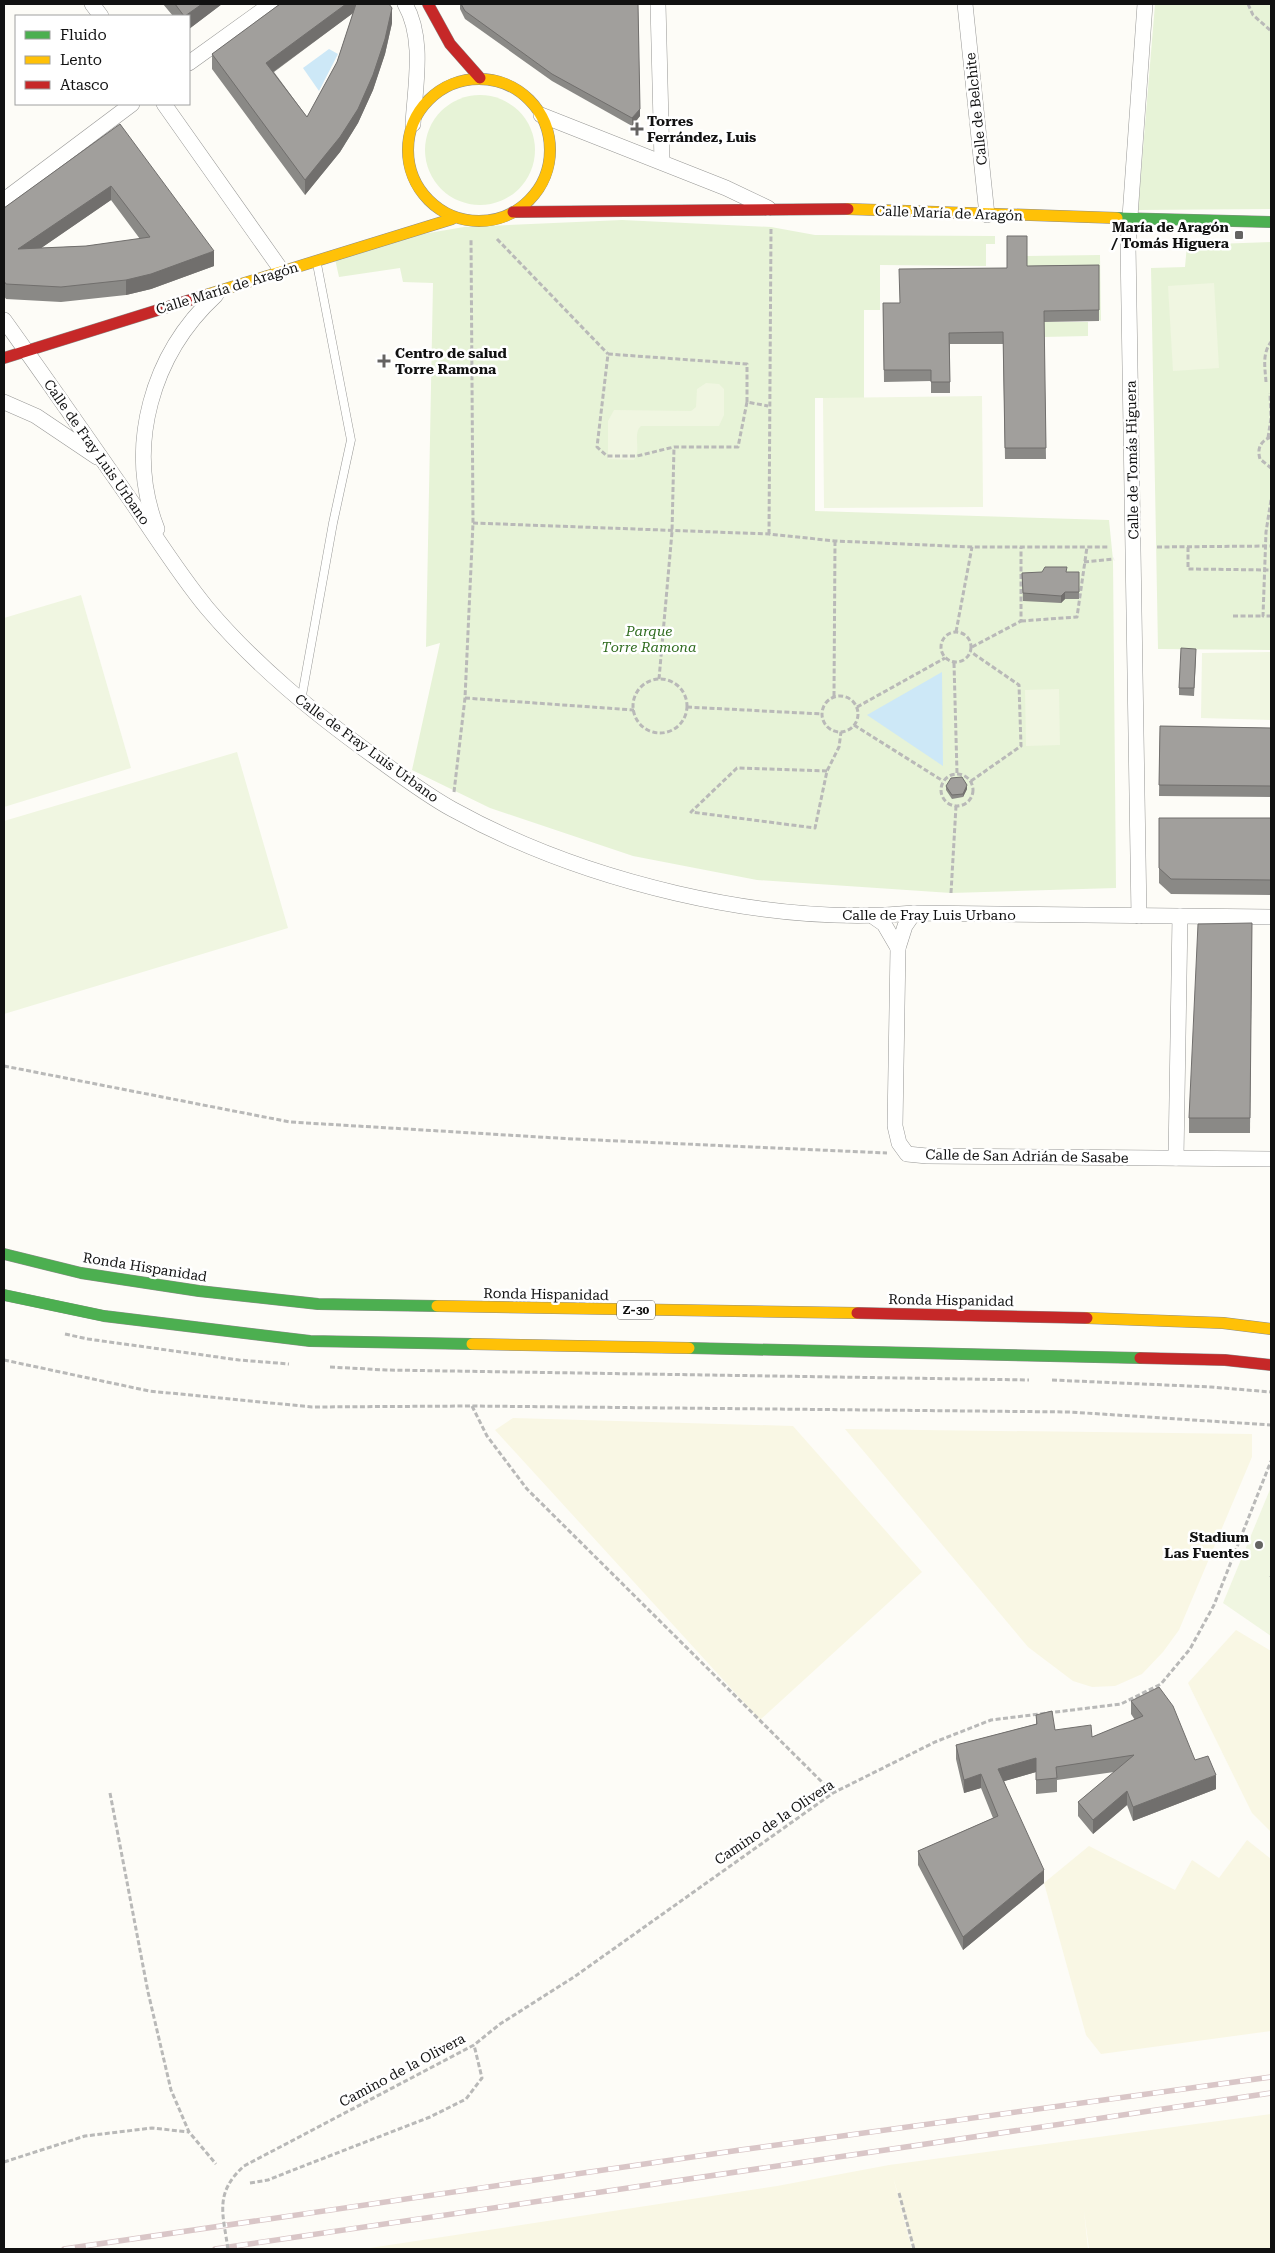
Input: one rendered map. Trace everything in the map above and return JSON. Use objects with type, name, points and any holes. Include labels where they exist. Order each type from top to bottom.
[{"type":"main road","points":[[428,4],[450,44],[480,78]]},
{"type":"main road","points":[[480,78],[498,81],[516,88],[530,100],[541,115],[549,136],[550,159],[539,187],[530,199],[512,212],[486,220],[465,222],[452,219],[425,199],[415,184],[408,144],[413,124],[424,106],[439,91],[458,81],[480,78]]},
{"type":"main road","name":"Calle María de Aragón","points":[[512,212],[842,209],[987,215],[1271,222]]},
{"type":"main road","name":"Calle María de Aragón","points":[[4,358],[452,219]]},
{"type":"main road","name":"Ronda Hispanidad","points":[[4,1254],[108,1278],[242,1297],[318,1304],[1060,1317],[1223,1323],[1271,1329]]},
{"type":"main road","points":[[4,1294],[104,1316],[310,1341],[1053,1355],[1225,1360],[1271,1365]]},
{"type":"street","points":[[92,4],[100,15]]},
{"type":"street","points":[[190,62],[271,4]]},
{"type":"street","points":[[405,4],[414,24],[417,43],[413,124]]},
{"type":"street","points":[[658,4],[662,162]]},
{"type":"street","name":"Calle de Belchite","points":[[965,4],[987,215]]},
{"type":"street","name":"Calle de Tomás Higuera","points":[[1139,916],[1128,218],[1145,4]]},
{"type":"street","points":[[4,200],[131,105]]},
{"type":"street","points":[[165,105],[282,271]]},
{"type":"street","name":"Calle María de Aragón","points":[[541,115],[726,188],[770,209]]},
{"type":"street","name":"Calle de Fray Luis Urbano","points":[[167,553],[156,527],[148,499],[144,471],[147,413],[155,385],[181,333],[200,310],[222,289]]},
{"type":"street","name":"Calle de Fray Luis Urbano","points":[[4,320],[167,553],[206,606],[226,628],[301,701],[417,788],[452,809],[555,855],[619,877],[688,895],[757,908],[874,917],[914,913],[1271,918]]},
{"type":"street","points":[[4,402],[36,416],[106,464]]},
{"type":"street","name":"Calle de San Adrián de Sasabe","points":[[914,913],[905,926],[898,948],[895,1126],[899,1143],[908,1154],[927,1156],[1271,1159]]},
{"type":"street","points":[[1176,1158],[1180,916]]},
{"type":"street","points":[[874,917],[884,924],[898,948]]},
{"type":"lane","points":[[301,701],[333,523],[351,440],[316,261]]},
{"type":"path","points":[[1248,4],[1253,15],[1271,31]]},
{"type":"path","points":[[769,534],[768,406],[771,227]]},
{"type":"path","points":[[454,796],[465,698],[474,522],[471,238]]},
{"type":"path","points":[[497,238],[608,354],[747,364],[746,402],[738,447],[674,447],[637,456],[607,456],[597,447],[608,354]]},
{"type":"path","points":[[1266,382],[1264,362],[1267,348],[1271,342]]},
{"type":"path","points":[[1270,393],[1270,437],[1260,444],[1259,454],[1263,464],[1271,468]]},
{"type":"path","points":[[746,402],[768,406]]},
{"type":"path","points":[[659,680],[672,532],[674,447]]},
{"type":"path","points":[[1263,616],[1266,546],[1271,500]]},
{"type":"path","points":[[474,522],[672,532],[769,534],[835,541],[972,547],[1110,547]]},
{"type":"path","points":[[834,696],[835,541]]},
{"type":"path","points":[[1158,547],[1271,546]]},
{"type":"path","points":[[956,632],[972,547]]},
{"type":"path","points":[[1021,547],[1021,621]]},
{"type":"path","points":[[1188,547],[1188,569],[1271,570]]},
{"type":"path","points":[[972,647],[1021,621],[1077,617],[1086,548]]},
{"type":"path","points":[[1084,562],[1114,559]]},
{"type":"path","points":[[1233,616],[1271,616]]},
{"type":"path","points":[[956,632],[969,638],[972,647],[971,652],[964,661],[954,663],[942,654],[941,643],[947,635],[956,632]]},
{"type":"path","points":[[971,652],[1019,685],[1021,746],[971,781]]},
{"type":"path","points":[[856,707],[945,658]]},
{"type":"path","points":[[954,663],[957,773]]},
{"type":"path","points":[[659,680],[671,681],[678,686],[684,693],[687,707],[684,719],[678,726],[662,733],[645,729],[638,722],[634,710],[634,697],[639,689],[646,683],[659,680]]},
{"type":"path","points":[[834,696],[846,696],[856,707],[858,716],[854,725],[842,732],[836,732],[826,725],[822,714],[825,703],[834,696]]},
{"type":"path","points":[[465,698],[634,710]]},
{"type":"path","points":[[687,707],[822,714]]},
{"type":"path","points":[[854,725],[943,781]]},
{"type":"path","points":[[827,771],[737,768],[691,812],[815,828],[827,771],[839,747],[842,732]]},
{"type":"path","points":[[957,773],[971,781],[972,796],[966,804],[956,806],[943,799],[941,790],[943,781],[957,773]]},
{"type":"path","points":[[951,893],[956,806]]},
{"type":"path","points":[[4,1066],[290,1122],[573,1139],[908,1154]]},
{"type":"path","points":[[4,1360],[158,1392],[312,1407],[472,1406],[1070,1412],[1271,1425]]},
{"type":"path","points":[[472,1406],[487,1436],[527,1489],[612,1575],[788,1746],[833,1793]]},
{"type":"path","name":"Camino de la Olivera","points":[[228,2249],[222,2206],[224,2189],[232,2177],[244,2166],[474,2045],[500,2024],[574,1977],[833,1793],[935,1742],[991,1720],[1121,1704],[1161,1684],[1190,1649],[1214,1605],[1271,1461]]},
{"type":"path","points":[[110,1793],[148,1992],[168,2081],[189,2132],[216,2164]]},
{"type":"path","points":[[250,2183],[268,2180],[430,2117],[466,2099],[482,2078],[474,2045]]},
{"type":"path","points":[[4,2162],[85,2136],[152,2128],[189,2132]]},
{"type":"path","points":[[899,2193],[914,2249]]},
{"type":"shaded area","points":[[513,1418],[793,1426],[922,1572],[760,1720],[495,1430]]},
{"type":"shaded area","points":[[845,1429],[1252,1434],[1252,1457],[1179,1630],[1163,1652],[1142,1674],[1115,1686],[1092,1687],[1073,1681],[1028,1647]]},
{"type":"shaded area","points":[[1236,1630],[1271,1651],[1271,1832],[1252,1813],[1188,1683]]},
{"type":"shaded area","points":[[1247,1840],[1271,1859],[1271,2031],[1101,2054],[1086,2035],[1044,1883],[1089,1846],[1175,1890],[1192,1860],[1219,1878]]},
{"type":"shaded area","points":[[1271,2114],[1271,2249],[1089,2249],[1084,2211],[1088,2249],[914,2249],[893,2177],[912,2249],[363,2249],[777,2186],[889,2165]]},
{"type":"green space","points":[[1155,4],[1271,4],[1271,209],[1138,210]]},
{"type":"green space","points":[[480,95],[501,99],[519,111],[531,129],[535,150],[531,171],[519,189],[501,201],[480,205],[459,201],[441,189],[429,171],[425,150],[429,129],[441,111],[459,99]]},
{"type":"green space","name":"Parque Torre Ramona","points":[[622,220],[771,227],[815,235],[995,236],[995,244],[986,244],[986,266],[880,265],[880,310],[864,310],[864,398],[815,398],[815,511],[1109,520],[1113,560],[1116,888],[951,893],[757,880],[633,856],[490,808],[412,770],[440,643],[426,647],[433,283],[403,282],[400,268],[339,277],[335,259],[423,234],[464,227]]},
{"type":"green space","points":[[1271,242],[1271,650],[1158,649],[1151,268],[1185,267],[1187,245]]},
{"type":"green space","points":[[1100,255],[1101,321],[1027,277],[1027,256]]},
{"type":"green space","points":[[1214,283],[1219,368],[1173,371],[1168,286]]},
{"type":"green space","points":[[1043,322],[1088,322],[1088,336],[1043,337]]},
{"type":"green space","points":[[706,383],[719,384],[724,389],[724,415],[719,426],[641,426],[637,433],[637,452],[634,460],[608,459],[608,421],[614,410],[691,411],[696,407],[697,389]]},
{"type":"green space","points":[[982,396],[983,507],[824,508],[823,398]]},
{"type":"green space","points":[[81,595],[131,768],[4,807],[4,618]]},
{"type":"green space","points":[[1271,652],[1271,720],[1201,718],[1202,653]]},
{"type":"green space","points":[[1059,689],[1060,745],[1026,746],[1025,690]]},
{"type":"green space","points":[[237,752],[288,928],[4,1014],[4,821]]},
{"type":"green space","name":"Stadium Las Fuentes","points":[[1271,1487],[1271,1636],[1223,1603]]},
{"type":"water","points":[[329,49],[338,54],[319,91],[303,68]]},
{"type":"water","points":[[942,672],[943,766],[867,715]]},
{"type":"building","points":[[175,4],[202,4],[186,15],[183,15]]},
{"type":"building","points":[[280,4],[346,4],[266,63],[307,117],[337,62],[356,4],[389,4],[392,8],[385,39],[373,75],[358,109],[340,137],[305,180],[212,54]]},
{"type":"building","points":[[461,4],[638,4],[640,109],[632,118],[552,74],[465,11]]},
{"type":"building","points":[[120,124],[214,251],[151,274],[126,280],[61,287],[6,284],[4,281],[4,208]],"holes":[[[111,186],[150,237],[86,246],[18,249]]]},
{"type":"building","points":[[1007,236],[1027,236],[1027,266],[1099,265],[1099,310],[1044,311],[1046,448],[1005,448],[1003,332],[949,333],[950,382],[931,382],[931,370],[884,370],[883,303],[900,303],[899,269],[1007,268]]},
{"type":"building","points":[[1045,567],[1067,567],[1066,572],[1079,572],[1079,592],[1065,592],[1061,596],[1023,593],[1022,573],[1042,572]]},
{"type":"building","points":[[1181,648],[1196,649],[1194,688],[1179,688]]},
{"type":"building","points":[[1160,726],[1271,728],[1271,786],[1159,785]]},
{"type":"building","points":[[962,777],[967,785],[963,794],[952,795],[946,786],[951,778]]},
{"type":"building","points":[[1159,818],[1271,818],[1271,880],[1171,879],[1159,868]]},
{"type":"building","points":[[1252,923],[1250,1118],[1189,1118],[1198,924]]},
{"type":"building","points":[[1159,1687],[1173,1706],[1195,1760],[1208,1756],[1216,1775],[1133,1807],[1127,1791],[1093,1820],[1078,1802],[1134,1755],[1056,1767],[1057,1778],[1036,1780],[1036,1758],[998,1769],[1044,1870],[963,1937],[918,1851],[998,1816],[981,1774],[964,1780],[956,1745],[1037,1724],[1036,1715],[1052,1711],[1055,1730],[1091,1725],[1092,1737],[1143,1716],[1131,1701]]},
{"type":"railway","points":[[64,2249],[740,2150],[1271,2077]]},
{"type":"railway","points":[[215,2249],[1271,2093]]},
{"type":"traffic: fast","points":[[1117,218],[1271,222]]},
{"type":"traffic: fast","points":[[4,1254],[81,1273],[199,1291],[318,1304],[437,1306]]},
{"type":"traffic: fast","points":[[4,1295],[104,1316],[310,1341],[472,1344]]},
{"type":"traffic: fast","points":[[689,1348],[1140,1358]]},
{"type":"traffic: slow","points":[[479,79],[493,80],[506,84],[529,100],[545,123],[549,136],[550,150],[549,164],[545,177],[529,200],[506,216],[493,220],[479,221],[465,220],[452,216],[429,200],[413,177],[409,164],[408,150],[409,136],[413,123],[429,100],[452,84],[465,80],[479,79]]},
{"type":"traffic: slow","points":[[848,209],[1117,218]]},
{"type":"traffic: slow","points":[[206,295],[452,219]]},
{"type":"traffic: slow","points":[[437,1306],[857,1313]]},
{"type":"traffic: slow","points":[[1087,1318],[1223,1323],[1271,1329]]},
{"type":"traffic: slow","points":[[472,1344],[689,1348]]},
{"type":"traffic: jam","points":[[428,4],[450,44],[480,78]]},
{"type":"traffic: jam","points":[[513,212],[848,209]]},
{"type":"traffic: jam","points":[[4,358],[206,295]]},
{"type":"traffic: jam","points":[[857,1313],[1087,1318]]},
{"type":"traffic: jam","points":[[1140,1358],[1225,1360],[1271,1365]]},
{"type":"place","name":"Torres Ferrández, Luis","points":[[637,129]]},
{"type":"place","name":"María de Aragón / Tomás Higuera","points":[[1239,235]]},
{"type":"place","name":"Centro de salud Torre Ramona","points":[[384,361]]},
{"type":"place","name":"Stadium Las Fuentes","points":[[1259,1545]]}]
